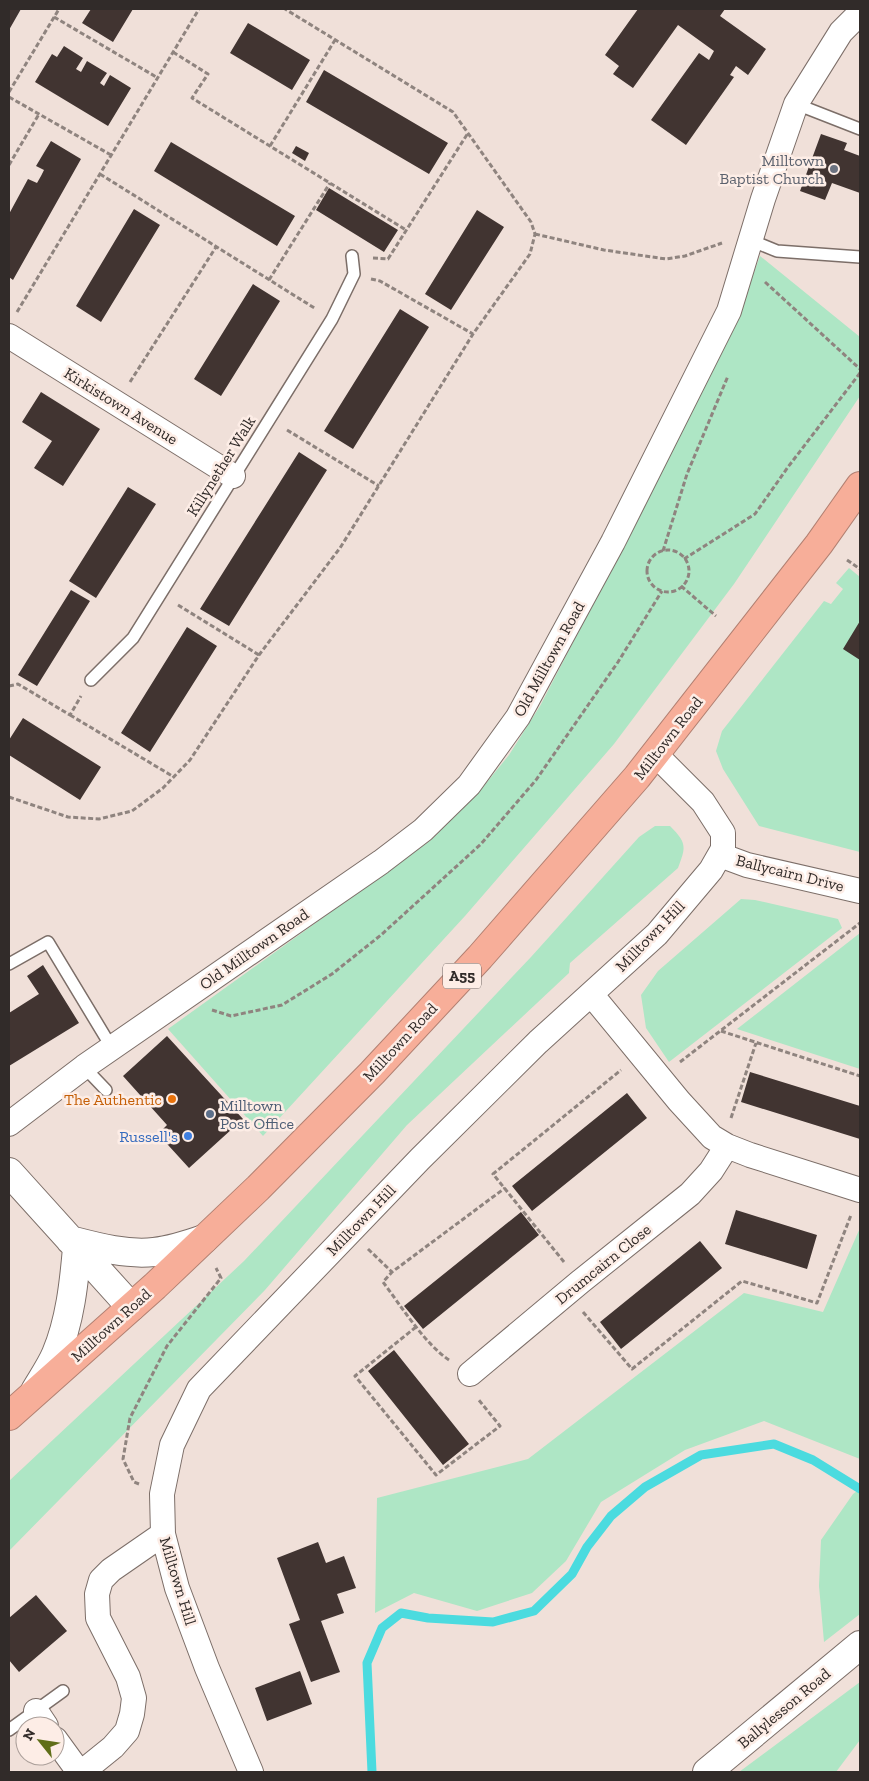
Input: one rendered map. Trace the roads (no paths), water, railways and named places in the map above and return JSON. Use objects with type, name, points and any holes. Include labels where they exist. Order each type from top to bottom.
[{"type":"highway","name":"Milltown Road","points":[[9,1416],[131,1307],[258,1188],[372,1073],[480,957],[656,754],[819,544],[860,486]]},
{"type":"street","name":"Old Milltown Road","points":[[9,1124],[84,1067],[381,862],[423,830],[469,785],[518,717],[613,542],[729,311],[750,240],[796,104],[842,32],[860,13]]},
{"type":"street","name":"Kirkistown Avenue","points":[[11,326],[117,403],[233,476]]},
{"type":"street","name":"Milltown Hill","points":[[251,1772],[207,1668],[180,1597],[163,1534],[162,1494],[172,1445],[199,1389],[420,1159],[503,1076],[656,934],[711,870],[724,849],[723,833],[704,802],[656,754]]},
{"type":"street","name":"Ballycairn Drive","points":[[720,855],[747,865],[860,890]]},
{"type":"street","points":[[591,994],[659,1077],[712,1137],[727,1146],[750,1155],[860,1190]]},
{"type":"street","name":"Drumcairn Close","points":[[470,1374],[690,1194],[711,1171],[727,1146]]},
{"type":"street","points":[[9,1172],[131,1307]]},
{"type":"street","points":[[74,1244],[109,1250],[153,1252],[204,1240]]},
{"type":"street","points":[[32,1396],[56,1354],[68,1316],[74,1283],[74,1244]]},
{"type":"street","points":[[65,1752],[80,1772],[113,1748],[127,1731],[134,1698],[128,1677],[98,1618],[97,1594],[101,1580],[111,1570],[163,1534]]},
{"type":"street","name":"Ballylesson Road","points":[[707,1772],[860,1645]]},
{"type":"lane","points":[[796,104],[860,129]]},
{"type":"lane","points":[[750,240],[777,250],[860,257]]},
{"type":"lane","name":"Killynether Walk","points":[[91,680],[132,638],[332,319],[354,274],[352,256]]},
{"type":"lane","points":[[9,964],[48,942],[112,1048]]},
{"type":"lane","points":[[84,1067],[106,1090]]},
{"type":"lane","points":[[43,1716],[63,1691]]},
{"type":"waterway","points":[[372,1772],[367,1663],[382,1628],[401,1613],[428,1618],[493,1622],[534,1611],[572,1574],[587,1547],[611,1516],[645,1487],[701,1455],[774,1444],[813,1460],[860,1489]]},
{"type":"place","name":"Milltown Baptist Church","points":[[834,169]]},
{"type":"place","name":"The Authentic","points":[[172,1099]]},
{"type":"place","name":"Milltown Post Office","points":[[210,1114]]},
{"type":"place","name":"Russell's","points":[[188,1136]]}]
